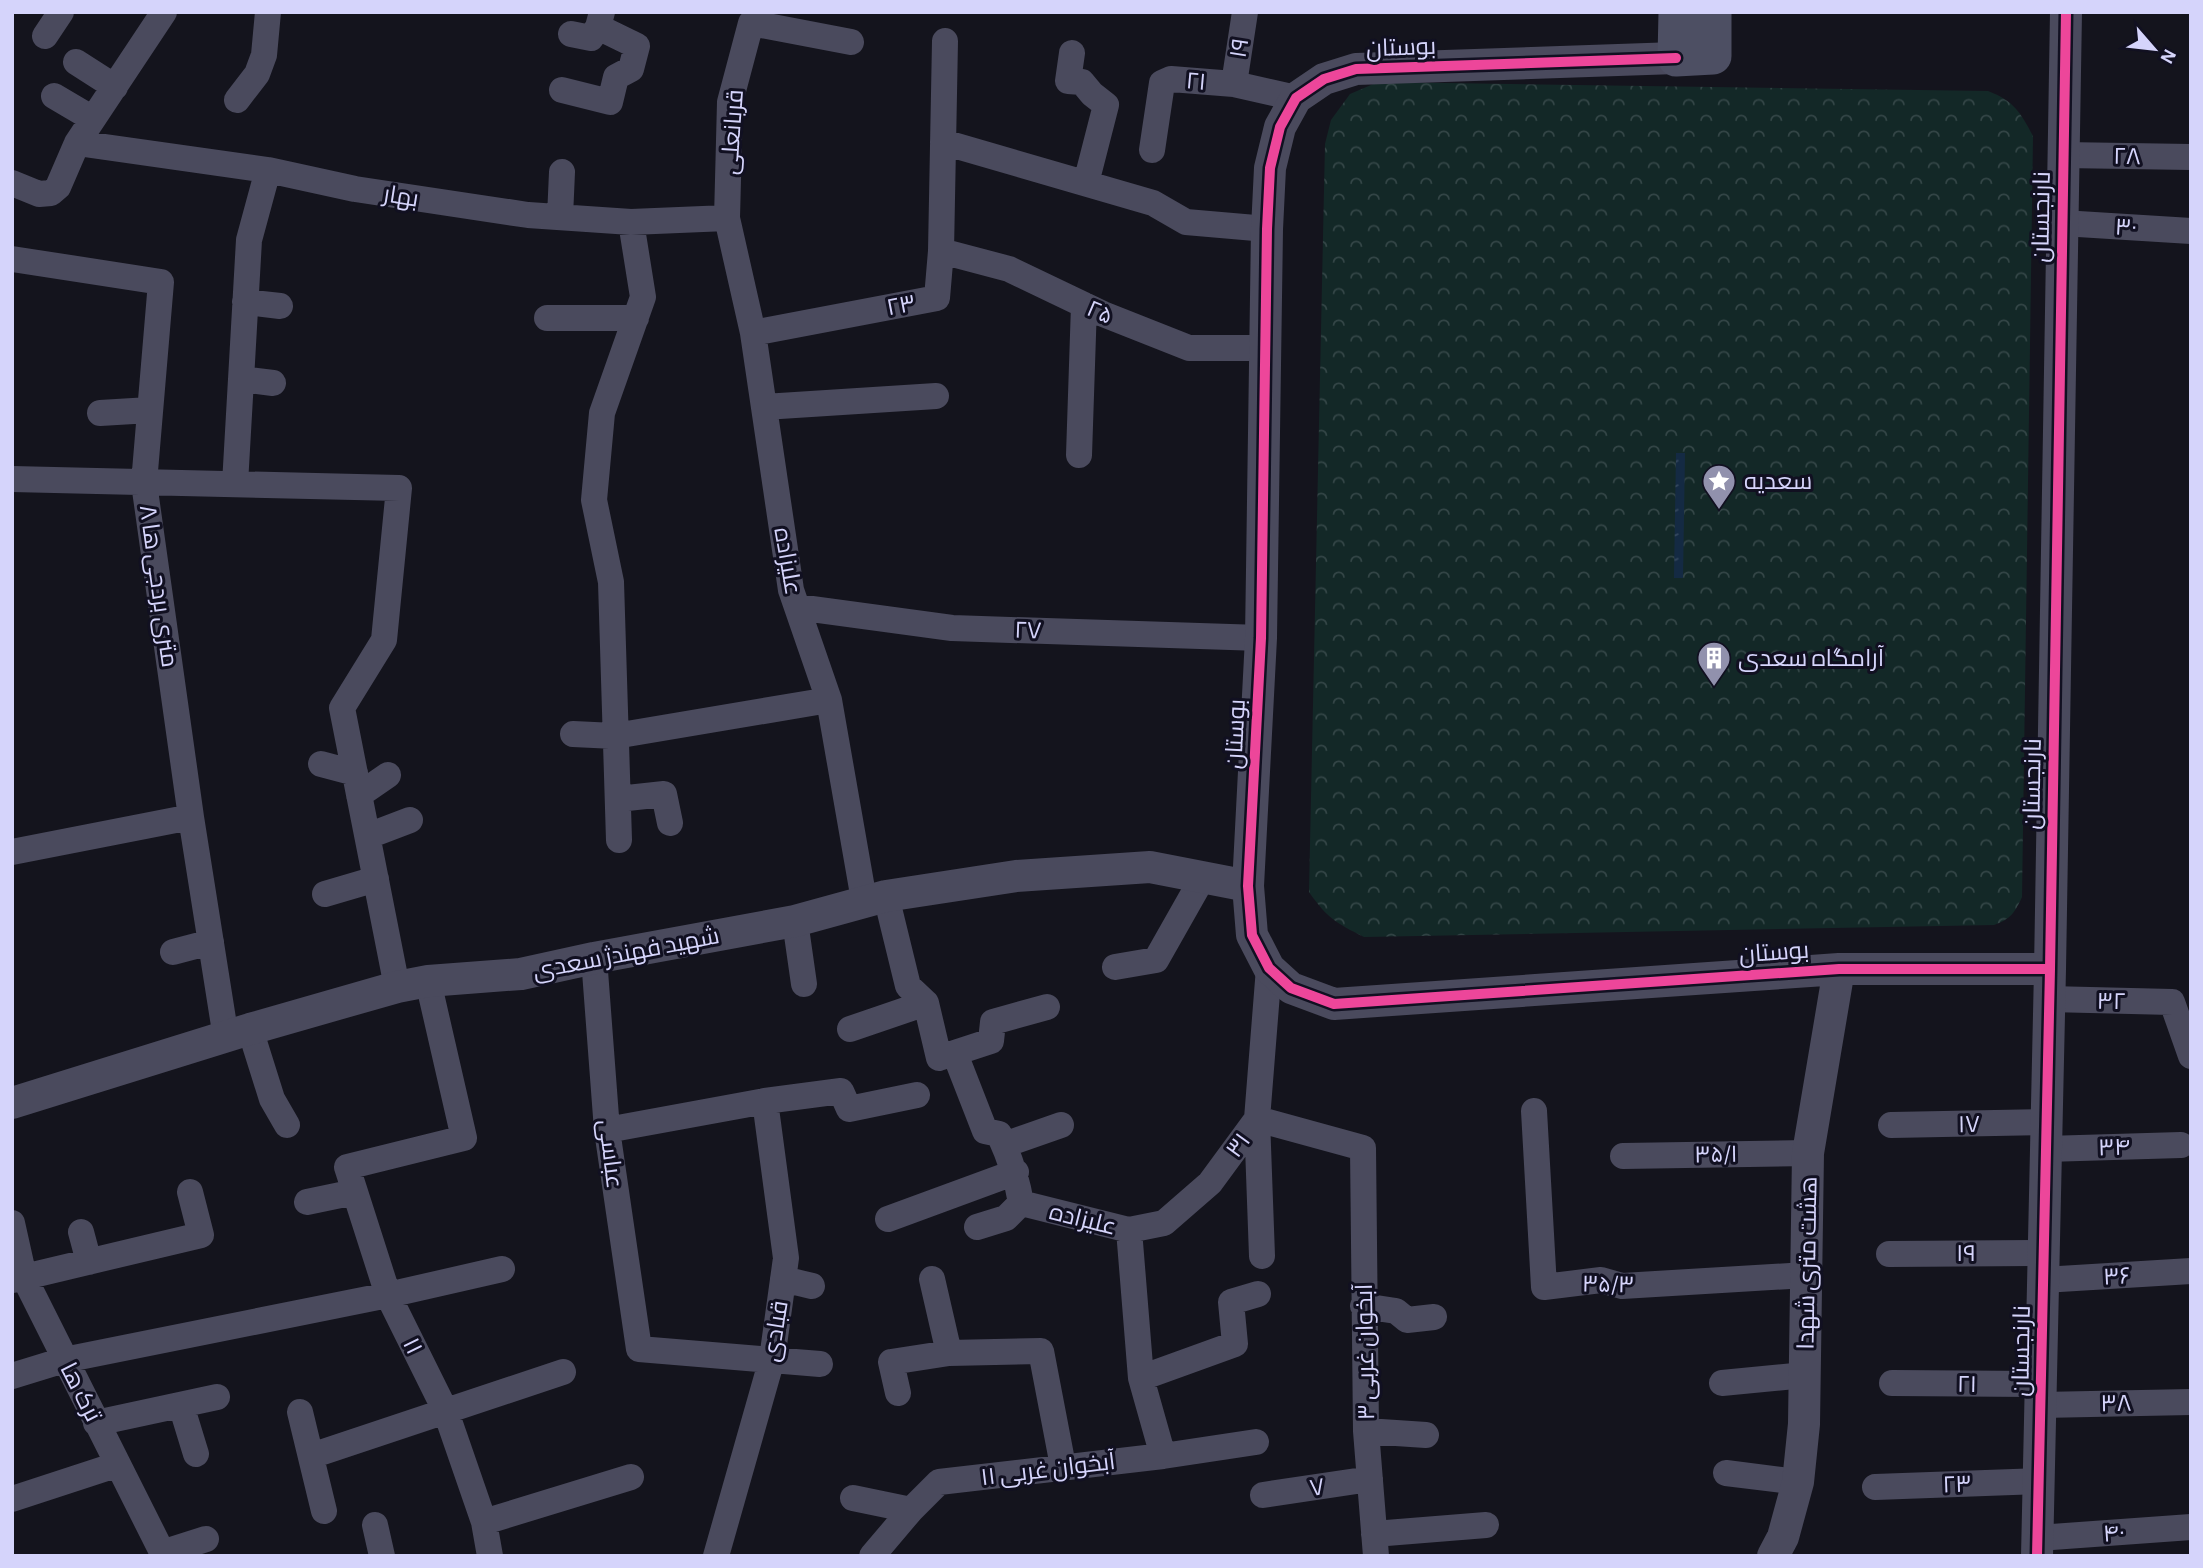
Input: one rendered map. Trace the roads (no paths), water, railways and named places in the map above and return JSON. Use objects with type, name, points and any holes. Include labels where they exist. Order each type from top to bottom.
[{"type":"main road","points":[[1677,12],[1676,58],[1713,56],[1713,12]]},
{"type":"street","points":[[45,36],[61,12]]},
{"type":"street","points":[[12,183],[39,194],[51,193],[58,187],[77,143],[164,12]]},
{"type":"street","points":[[237,100],[257,74],[264,55],[268,12]]},
{"type":"street","name":"۱۹","points":[[1234,84],[1245,12]]},
{"type":"street","name":"نارنجستان","points":[[2038,1547],[2066,12]]},
{"type":"street","points":[[562,90],[610,102],[616,78],[631,69],[637,46],[600,20],[591,38],[571,34]]},
{"type":"street","name":"قربانعلی","points":[[727,218],[730,102],[751,23],[851,41]]},
{"type":"street","name":"۲۳","points":[[753,333],[937,298],[941,251],[944,41]]},
{"type":"street","points":[[1072,53],[1068,81],[1082,82],[1106,104],[1086,183]]},
{"type":"street","name":"بوستان","points":[[1676,58],[1356,69],[1324,79],[1296,97],[1280,127],[1270,168],[1267,229],[1261,638],[1248,886],[1252,935],[1269,968],[1291,988],[1334,1004],[1839,969],[2050,984]]},
{"type":"street","points":[[76,61],[115,86]]},
{"type":"street","name":"۲۱","points":[[1152,150],[1162,83],[1171,79],[1234,84],[1296,97]]},
{"type":"street","points":[[54,96],[93,119]]},
{"type":"street","points":[[943,142],[1153,203],[1186,222],[1267,229]]},
{"type":"street","name":"بهار","points":[[77,143],[268,170],[355,189],[528,215],[631,222],[727,218]]},
{"type":"street","name":"۲۸","points":[[2063,155],[2191,157]]},
{"type":"street","points":[[235,484],[249,240],[268,170]]},
{"type":"street","points":[[560,217],[562,172]]},
{"type":"street","name":"علیزاده","points":[[727,218],[753,333],[791,590],[828,700],[875,898],[908,986],[926,1003],[947,1056],[985,1131],[999,1135],[1004,1145],[1016,1171],[1021,1203],[1129,1230],[1141,1378],[1163,1456]]},
{"type":"street","points":[[619,840],[611,582],[594,500],[602,413],[643,297],[631,222]]},
{"type":"street","name":"۳۰","points":[[2062,223],[2191,231]]},
{"type":"street","name":"۲۵","points":[[941,251],[1009,269],[1084,305],[1189,348],[1264,348]]},
{"type":"street","name":"۸ متری بردجی ها","points":[[12,259],[161,282],[144,483],[191,817],[211,942],[238,1033],[287,1125]]},
{"type":"street","points":[[245,302],[280,306]]},
{"type":"street","points":[[1079,455],[1084,305]]},
{"type":"street","points":[[547,318],[636,318]]},
{"type":"street","points":[[241,379],[273,383]]},
{"type":"street","points":[[764,407],[936,396]]},
{"type":"street","points":[[100,413],[150,410]]},
{"type":"street","points":[[12,479],[399,488],[384,640],[342,708],[397,987]]},
{"type":"street","name":"۲۷","points":[[797,607],[952,628],[1261,638]]},
{"type":"street","points":[[573,734],[615,736],[828,700]]},
{"type":"street","points":[[321,764],[357,784],[388,775]]},
{"type":"street","points":[[618,799],[664,794],[670,823]]},
{"type":"street","points":[[12,852],[191,817]]},
{"type":"street","points":[[368,836],[410,820]]},
{"type":"street","name":"شهید فهندژ سعدی","points":[[12,1103],[397,987],[428,981],[521,974],[594,957],[795,921],[875,898],[1016,876],[1150,867],[1248,886]]},
{"type":"street","points":[[1115,967],[1156,960],[1203,877]]},
{"type":"street","points":[[325,894],[376,879]]},
{"type":"street","points":[[795,921],[804,984]]},
{"type":"street","points":[[173,952],[211,942]]},
{"type":"street","name":"عباسی","points":[[594,957],[607,1130],[639,1349],[772,1359]]},
{"type":"street","points":[[1262,1256],[1257,1119],[1269,968]]},
{"type":"street","name":"هشت متری شهدا","points":[[1773,1556],[1783,1537],[1798,1482],[1804,1424],[1808,1153],[1839,969]]},
{"type":"street","points":[[307,1202],[351,1179],[464,1138],[428,981]]},
{"type":"street","name":"۳۲","points":[[2050,984],[2172,1002],[2191,1056]]},
{"type":"street","points":[[850,1029],[926,1003]]},
{"type":"street","points":[[947,1056],[991,1041],[993,1022],[1047,1007]]},
{"type":"street","points":[[607,1130],[765,1101],[841,1091],[849,1109],[917,1095]]},
{"type":"street","name":"قبادی","points":[[716,1556],[772,1359],[786,1258],[765,1101]]},
{"type":"street","name":"۳۵/۳","points":[[1534,1111],[1544,1287],[1601,1280],[1622,1286],[1806,1275]]},
{"type":"street","name":"۳۱","points":[[1129,1230],[1164,1223],[1210,1183],[1257,1119],[1363,1148]]},
{"type":"street","points":[[1004,1145],[1061,1125]]},
{"type":"street","name":"۱۷","points":[[1891,1125],[2046,1136]]},
{"type":"street","name":"۳۴","points":[[2046,1136],[2181,1145]]},
{"type":"street","name":"آبخوان غربی ۳","points":[[1363,1148],[1366,1431],[1375,1545]]},
{"type":"street","name":"۳۵/۱","points":[[1623,1156],[1808,1153]]},
{"type":"street","points":[[888,1219],[1016,1171]]},
{"type":"street","name":"۱۱","points":[[351,1179],[388,1295],[446,1412],[484,1522],[488,1555]]},
{"type":"street","points":[[18,1278],[201,1235],[190,1192]]},
{"type":"street","points":[[977,1227],[1006,1218],[1021,1203]]},
{"type":"street","name":"ترک ها","points":[[12,1223],[18,1278],[64,1360],[163,1554]]},
{"type":"street","points":[[81,1233],[89,1262]]},
{"type":"street","name":"۱۹","points":[[1889,1254],[2043,1266]]},
{"type":"street","name":"۳۶","points":[[2043,1266],[2191,1271]]},
{"type":"street","points":[[12,1376],[64,1360],[388,1295],[502,1269]]},
{"type":"street","points":[[783,1279],[811,1286]]},
{"type":"street","points":[[932,1279],[949,1353]]},
{"type":"street","points":[[1141,1378],[1235,1345],[1231,1302],[1258,1294]]},
{"type":"street","points":[[1363,1306],[1396,1311],[1407,1320],[1434,1317]]},
{"type":"street","points":[[898,1393],[891,1362],[949,1353],[1041,1351],[1063,1466]]},
{"type":"street","points":[[772,1359],[820,1364]]},
{"type":"street","points":[[311,1456],[563,1372]]},
{"type":"street","points":[[1721,1383],[1805,1374]]},
{"type":"street","name":"۲۱","points":[[1892,1383],[2041,1394]]},
{"type":"street","name":"۳۸","points":[[2041,1394],[2191,1402]]},
{"type":"street","points":[[96,1423],[217,1397]]},
{"type":"street","points":[[181,1405],[196,1454]]},
{"type":"street","points":[[300,1412],[324,1511]]},
{"type":"street","points":[[1366,1431],[1426,1435]]},
{"type":"street","name":"آبخوان غربی ۱۱","points":[[872,1556],[939,1482],[1163,1456],[1256,1442]]},
{"type":"street","points":[[12,1499],[116,1465]]},
{"type":"street","points":[[1726,1473],[1798,1482]]},
{"type":"street","points":[[484,1522],[631,1477]]},
{"type":"street","name":"۷","points":[[1263,1495],[1370,1479]]},
{"type":"street","name":"۲۳","points":[[1875,1487],[2039,1481]]},
{"type":"street","points":[[853,1498],[911,1510]]},
{"type":"street","points":[[375,1525],[382,1556]]},
{"type":"street","points":[[1375,1545],[1486,1525]]},
{"type":"street","name":"۴۰","points":[[2038,1547],[2191,1527]]},
{"type":"street","points":[[163,1554],[206,1539]]},
{"type":"water","points":[[1676,453],[1685,453],[1683,578],[1674,578]]},
{"type":"place","name":"سعدیه","points":[[1719,511]]},
{"type":"place","name":"آرامگاه سعدی","points":[[1714,688]]}]
